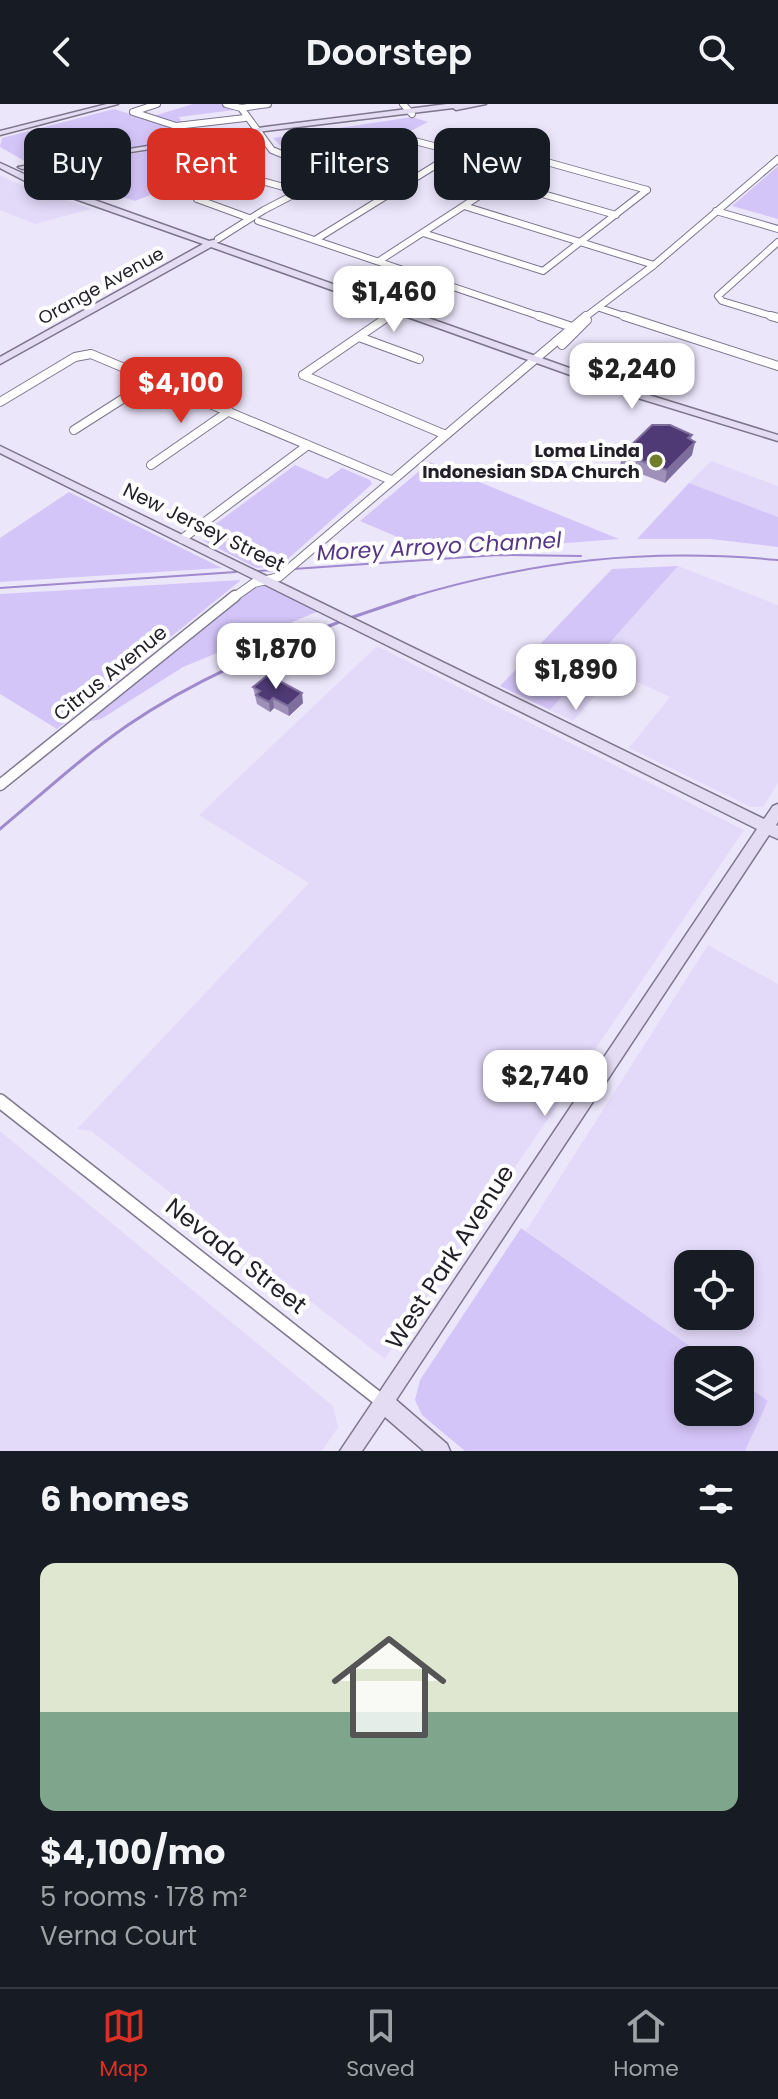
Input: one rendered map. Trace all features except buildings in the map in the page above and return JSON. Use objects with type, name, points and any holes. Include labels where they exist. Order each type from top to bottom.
[{"type":"street","points":[[0,133],[115,104]]},
{"type":"street","points":[[157,104],[133,112],[176,126],[245,118]]},
{"type":"street","points":[[226,104],[241,108],[268,104]]},
{"type":"street","points":[[403,104],[413,110],[483,104]]},
{"type":"street","points":[[265,131],[464,104]]},
{"type":"street","points":[[241,108],[254,128]]},
{"type":"street","points":[[265,140],[281,155]]},
{"type":"street","name":"Orange Avenue","points":[[418,142],[457,152],[418,176]]},
{"type":"street","points":[[0,156],[22,167],[147,148]]},
{"type":"street","name":"Citrus Avenue","points":[[0,785],[234,597],[265,580],[279,577],[572,327],[588,318],[654,265],[778,159]]},
{"type":"street","points":[[423,233],[543,271],[647,190],[550,163]]},
{"type":"street","points":[[0,165],[24,174]]},
{"type":"street","points":[[249,218],[197,199],[251,177],[281,186]]},
{"type":"street","points":[[550,196],[616,215]]},
{"type":"street","points":[[97,200],[778,438]]},
{"type":"street","name":"Orange Avenue","points":[[215,241],[249,218],[288,200]]},
{"type":"street","name":"Orange Avenue","points":[[315,240],[380,200]]},
{"type":"street","points":[[379,261],[473,200]]},
{"type":"street","name":"Orange Avenue","points":[[0,361],[215,241],[258,221],[277,206]]},
{"type":"street","points":[[464,206],[654,265]]},
{"type":"street","points":[[716,211],[778,229]]},
{"type":"street","points":[[258,221],[572,327]]},
{"type":"street","points":[[215,241],[396,311],[540,357]]},
{"type":"street","points":[[778,242],[719,299],[778,318]]},
{"type":"street","points":[[600,308],[778,366]]},
{"type":"street","points":[[396,311],[303,375],[446,435]]},
{"type":"street","name":"Citrus Avenue","points":[[540,357],[585,325],[588,318]]},
{"type":"street","points":[[359,337],[419,359]]},
{"type":"street","points":[[0,402],[87,354],[154,379],[391,480]]},
{"type":"street","points":[[74,430],[154,379]]},
{"type":"street","points":[[151,465],[229,411]]},
{"type":"street","points":[[182,539],[308,445]]},
{"type":"street","name":"New Jersey Street","points":[[0,449],[773,830]]},
{"type":"street","name":"West Park Avenue","points":[[350,1451],[484,1247],[773,830],[778,810]]},
{"type":"street","name":"Nevada Street","points":[[0,1101],[384,1403],[440,1451]]},
{"type":"shaded area","points":[[193,104],[242,104],[234,110],[179,117],[183,125],[150,117]]},
{"type":"shaded area","points":[[114,109],[174,128],[147,128],[147,145],[131,148],[131,128],[41,128]]},
{"type":"shaded area","points":[[412,117],[428,122],[416,128],[339,128]]},
{"type":"shaded area","points":[[24,132],[24,161],[0,147],[2,138]]},
{"type":"shaded area","points":[[147,151],[147,196],[135,201],[131,200],[131,154]]},
{"type":"shaded area","points":[[778,166],[778,219],[732,206]]},
{"type":"shaded area","points":[[0,175],[24,186],[24,200],[65,200],[91,209],[35,224],[0,210]]},
{"type":"shaded area","points":[[711,461],[778,486],[778,517],[689,483]]},
{"type":"shaded area","points":[[430,462],[619,539],[435,553],[360,521]]},
{"type":"shaded area","points":[[295,465],[327,479],[342,468],[370,480],[372,484],[280,566],[256,568],[204,541],[202,534]]},
{"type":"shaded area","points":[[689,483],[778,517],[778,547],[711,539],[637,539]]},
{"type":"shaded area","points":[[69,492],[222,568],[0,582],[0,538]]},
{"type":"shaded area","points":[[678,566],[778,605],[778,783],[763,807],[751,807],[629,748],[670,697],[616,672],[573,721],[550,710]]},
{"type":"shaded area","points":[[678,566],[550,710],[500,686],[612,569]]},
{"type":"shaded area","points":[[241,580],[57,729],[0,694],[0,594]]},
{"type":"shaded area","points":[[264,585],[319,611],[183,667],[101,719],[83,723],[252,588]]},
{"type":"shaded area","points":[[377,646],[744,830],[385,1359],[91,1131],[77,1129],[309,883],[199,815]]},
{"type":"shaded area","points":[[708,945],[778,984],[778,1451],[745,1451],[768,1401],[754,1391],[754,1346],[690,1346],[526,1231]]},
{"type":"shaded area","points":[[0,1131],[333,1406],[338,1427],[322,1451],[0,1451]]},
{"type":"shaded area","points":[[521,1228],[690,1346],[674,1346],[674,1426],[754,1426],[754,1391],[768,1401],[745,1451],[465,1451],[422,1415],[415,1400],[420,1380]]},
{"type":"waterway","name":"Morey Arroyo Channel","points":[[293,569],[498,555],[581,556]]},
{"type":"waterway","points":[[414,596],[501,574],[591,560],[682,556],[778,560]]},
{"type":"waterway","name":"Morey Arroyo Channel","points":[[256,571],[276,570]]},
{"type":"waterway","name":"Morey Arroyo Channel","points":[[0,588],[236,572]]},
{"type":"waterway","points":[[350,618],[414,596]]},
{"type":"waterway","points":[[408,598],[414,596]]},
{"type":"waterway","points":[[0,829],[95,749],[153,709],[232,667],[342,621]]},
{"type":"place","name":"Loma Linda Indonesian SDA Church","points":[[656,461]]}]
